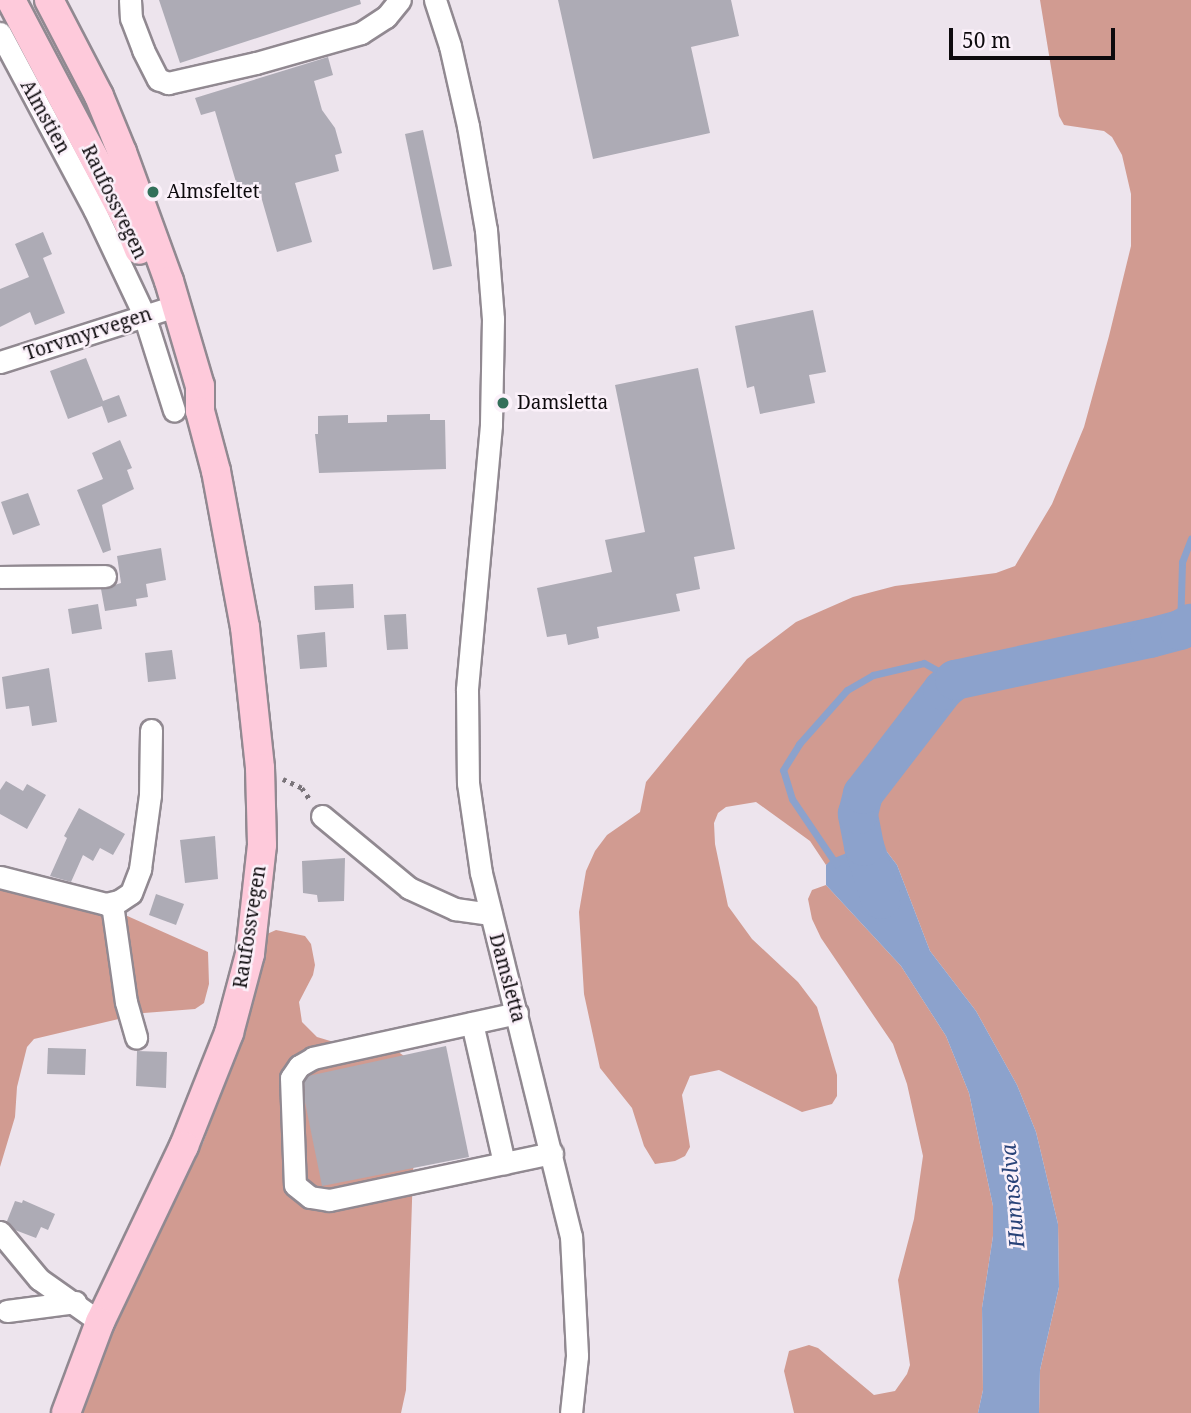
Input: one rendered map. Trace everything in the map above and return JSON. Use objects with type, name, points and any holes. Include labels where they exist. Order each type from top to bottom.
[{"type":"main road","name":"Raufossvegen","points":[[49,0],[99,96],[150,227],[161,311]]},
{"type":"main road","name":"Raufossvegen","points":[[14,1],[127,220],[161,311],[200,386],[187,411],[218,485],[245,626],[260,768],[259,887],[250,954],[237,1007],[214,1076],[184,1146],[100,1322],[66,1413]]},
{"type":"street","points":[[130,0],[131,18],[143,50],[158,79],[168,83],[256,63],[360,33],[386,18],[400,0]]},
{"type":"street","name":"Damsletta","points":[[435,0],[450,46],[468,126],[486,230],[493,319],[491,425],[467,690],[466,740],[471,809],[481,873],[571,1236],[577,1356],[571,1413]]},
{"type":"street","name":"Almstien","points":[[0,33],[94,209],[161,311]]},
{"type":"street","name":"Torvmyrvegen","points":[[0,362],[161,311]]},
{"type":"street","points":[[0,577],[105,576]]},
{"type":"street","points":[[0,877],[109,904],[131,893],[140,869],[150,795],[151,730]]},
{"type":"street","points":[[322,816],[409,888],[455,909],[491,914]]},
{"type":"street","points":[[109,904],[126,1002],[136,1038]]},
{"type":"street","points":[[517,1013],[313,1058],[299,1066],[291,1077],[295,1185],[310,1197],[329,1199],[552,1153]]},
{"type":"street","points":[[472,1023],[504,1163]]},
{"type":"street","points":[[0,1232],[39,1279],[100,1322]]},
{"type":"street","points":[[7,1311],[75,1303]]},
{"type":"path","points":[[260,768],[302,789],[322,816]]},
{"type":"shaded area","points":[[1040,0],[1191,0],[1191,1413],[1039,1413],[1040,1370],[1059,1287],[1058,1224],[1036,1132],[1017,1085],[976,1011],[930,951],[897,865],[881,844],[863,846],[826,865],[810,841],[756,802],[726,807],[718,813],[714,823],[715,844],[728,906],[752,939],[798,982],[817,1007],[837,1075],[837,1096],[832,1104],[802,1112],[719,1070],[690,1076],[682,1095],[690,1147],[685,1156],[675,1161],[655,1164],[644,1146],[632,1108],[600,1068],[584,994],[579,912],[586,871],[595,851],[607,835],[640,812],[646,782],[747,659],[796,622],[853,597],[895,586],[996,573],[1015,566],[1052,504],[1084,427],[1109,336],[1131,246],[1131,194],[1122,155],[1112,137],[1104,131],[1064,125],[1059,116]]},
{"type":"shaded area","points":[[0,880],[105,906],[208,952],[209,984],[204,1003],[195,1009],[144,1013],[34,1039],[27,1047],[17,1087],[15,1117],[0,1167]]},
{"type":"shaded area","points":[[826,885],[901,966],[946,1036],[969,1093],[993,1206],[993,1236],[982,1308],[983,1390],[978,1413],[794,1413],[784,1371],[789,1351],[809,1345],[818,1348],[874,1395],[895,1391],[907,1374],[910,1365],[898,1280],[914,1219],[923,1156],[907,1084],[893,1044],[821,938],[812,919],[808,899],[812,890]]},
{"type":"shaded area","points":[[276,930],[305,936],[311,944],[315,965],[313,975],[299,1002],[302,1022],[317,1037],[337,1043],[397,1051],[421,1068],[424,1118],[413,1170],[406,1390],[401,1413],[81,1413],[98,1362],[148,1245],[203,1143],[232,1064],[267,934]]},
{"type":"water","points":[[881,844],[897,865],[930,951],[976,1011],[1017,1085],[1036,1132],[1058,1224],[1059,1287],[1040,1370],[1039,1413],[978,1413],[983,1390],[982,1308],[993,1236],[993,1206],[969,1093],[946,1036],[901,966],[826,885],[826,865],[832,859],[864,846]]},
{"type":"building","points":[[159,0],[360,0],[361,4],[180,63]]},
{"type":"building","points":[[558,0],[731,0],[739,36],[691,47],[710,133],[593,159]]},
{"type":"building","points":[[328,57],[333,75],[314,81],[322,110],[335,128],[342,153],[335,155],[339,171],[295,183],[312,242],[277,252],[260,193],[241,199],[215,111],[201,115],[195,98]]},
{"type":"building","points":[[423,130],[452,266],[433,270],[405,134]]},
{"type":"building","points":[[43,232],[52,254],[43,258],[65,313],[35,325],[30,312],[0,327],[0,289],[29,277],[15,244]]},
{"type":"building","points":[[813,310],[826,372],[809,375],[815,403],[760,414],[754,386],[747,388],[735,326]]},
{"type":"building","points":[[86,358],[103,401],[119,395],[127,416],[108,423],[102,406],[68,419],[50,371]]},
{"type":"building","points":[[698,368],[735,549],[694,557],[700,589],[676,594],[680,611],[597,627],[599,638],[568,645],[566,634],[547,637],[537,588],[612,572],[605,540],[645,532],[615,385]]},
{"type":"building","points":[[430,414],[430,420],[445,420],[446,469],[319,473],[315,434],[318,434],[318,416],[348,415],[348,423],[387,422],[387,415]]},
{"type":"building","points":[[120,440],[132,468],[127,470],[134,489],[102,505],[111,550],[103,553],[77,490],[103,479],[92,453]]},
{"type":"building","points":[[28,493],[40,525],[13,535],[1,502]]},
{"type":"building","points":[[161,548],[166,580],[146,584],[148,597],[136,599],[137,606],[105,611],[101,589],[121,583],[117,556]]},
{"type":"building","points":[[353,584],[354,608],[315,610],[314,586]]},
{"type":"building","points":[[98,604],[102,629],[72,634],[68,609]]},
{"type":"building","points":[[406,614],[408,649],[387,650],[384,615]]},
{"type":"building","points":[[325,632],[327,667],[300,669],[297,635]]},
{"type":"building","points":[[172,650],[176,679],[148,682],[145,653]]},
{"type":"building","points":[[49,668],[57,722],[32,726],[29,706],[6,709],[2,677]]},
{"type":"building","points":[[6,781],[23,791],[27,784],[46,795],[27,829],[0,814],[0,790]]},
{"type":"building","points":[[79,808],[125,834],[113,855],[100,848],[93,861],[83,855],[71,882],[50,876],[67,838],[64,836]]},
{"type":"building","points":[[215,836],[218,879],[185,883],[180,840]]},
{"type":"building","points":[[345,858],[344,901],[318,902],[317,895],[303,893],[302,861]]},
{"type":"building","points":[[156,894],[184,904],[176,925],[149,915]]},
{"type":"building","points":[[446,1046],[469,1157],[322,1186],[305,1102],[304,1082],[308,1076]]},
{"type":"building","points":[[48,1048],[86,1049],[85,1075],[47,1074]]},
{"type":"building","points":[[137,1051],[167,1052],[166,1088],[136,1086]]},
{"type":"building","points":[[23,1200],[55,1214],[48,1230],[41,1227],[36,1238],[15,1230],[7,1221],[15,1201],[22,1203]]},
{"type":"waterway","points":[[1180,630],[1182,562],[1191,539]]},
{"type":"waterway","name":"Hunnselva","points":[[881,899],[864,846],[858,814],[863,794],[943,690],[955,680],[1150,638],[1180,630],[1191,624]]},
{"type":"waterway","name":"Hunnselva","points":[[836,864],[792,799],[783,770],[799,744],[847,690],[873,675],[924,663],[955,680]]},
{"type":"place","name":"Almsfeltet","points":[[153,192]]},
{"type":"place","name":"Damsletta","points":[[503,403]]}]
